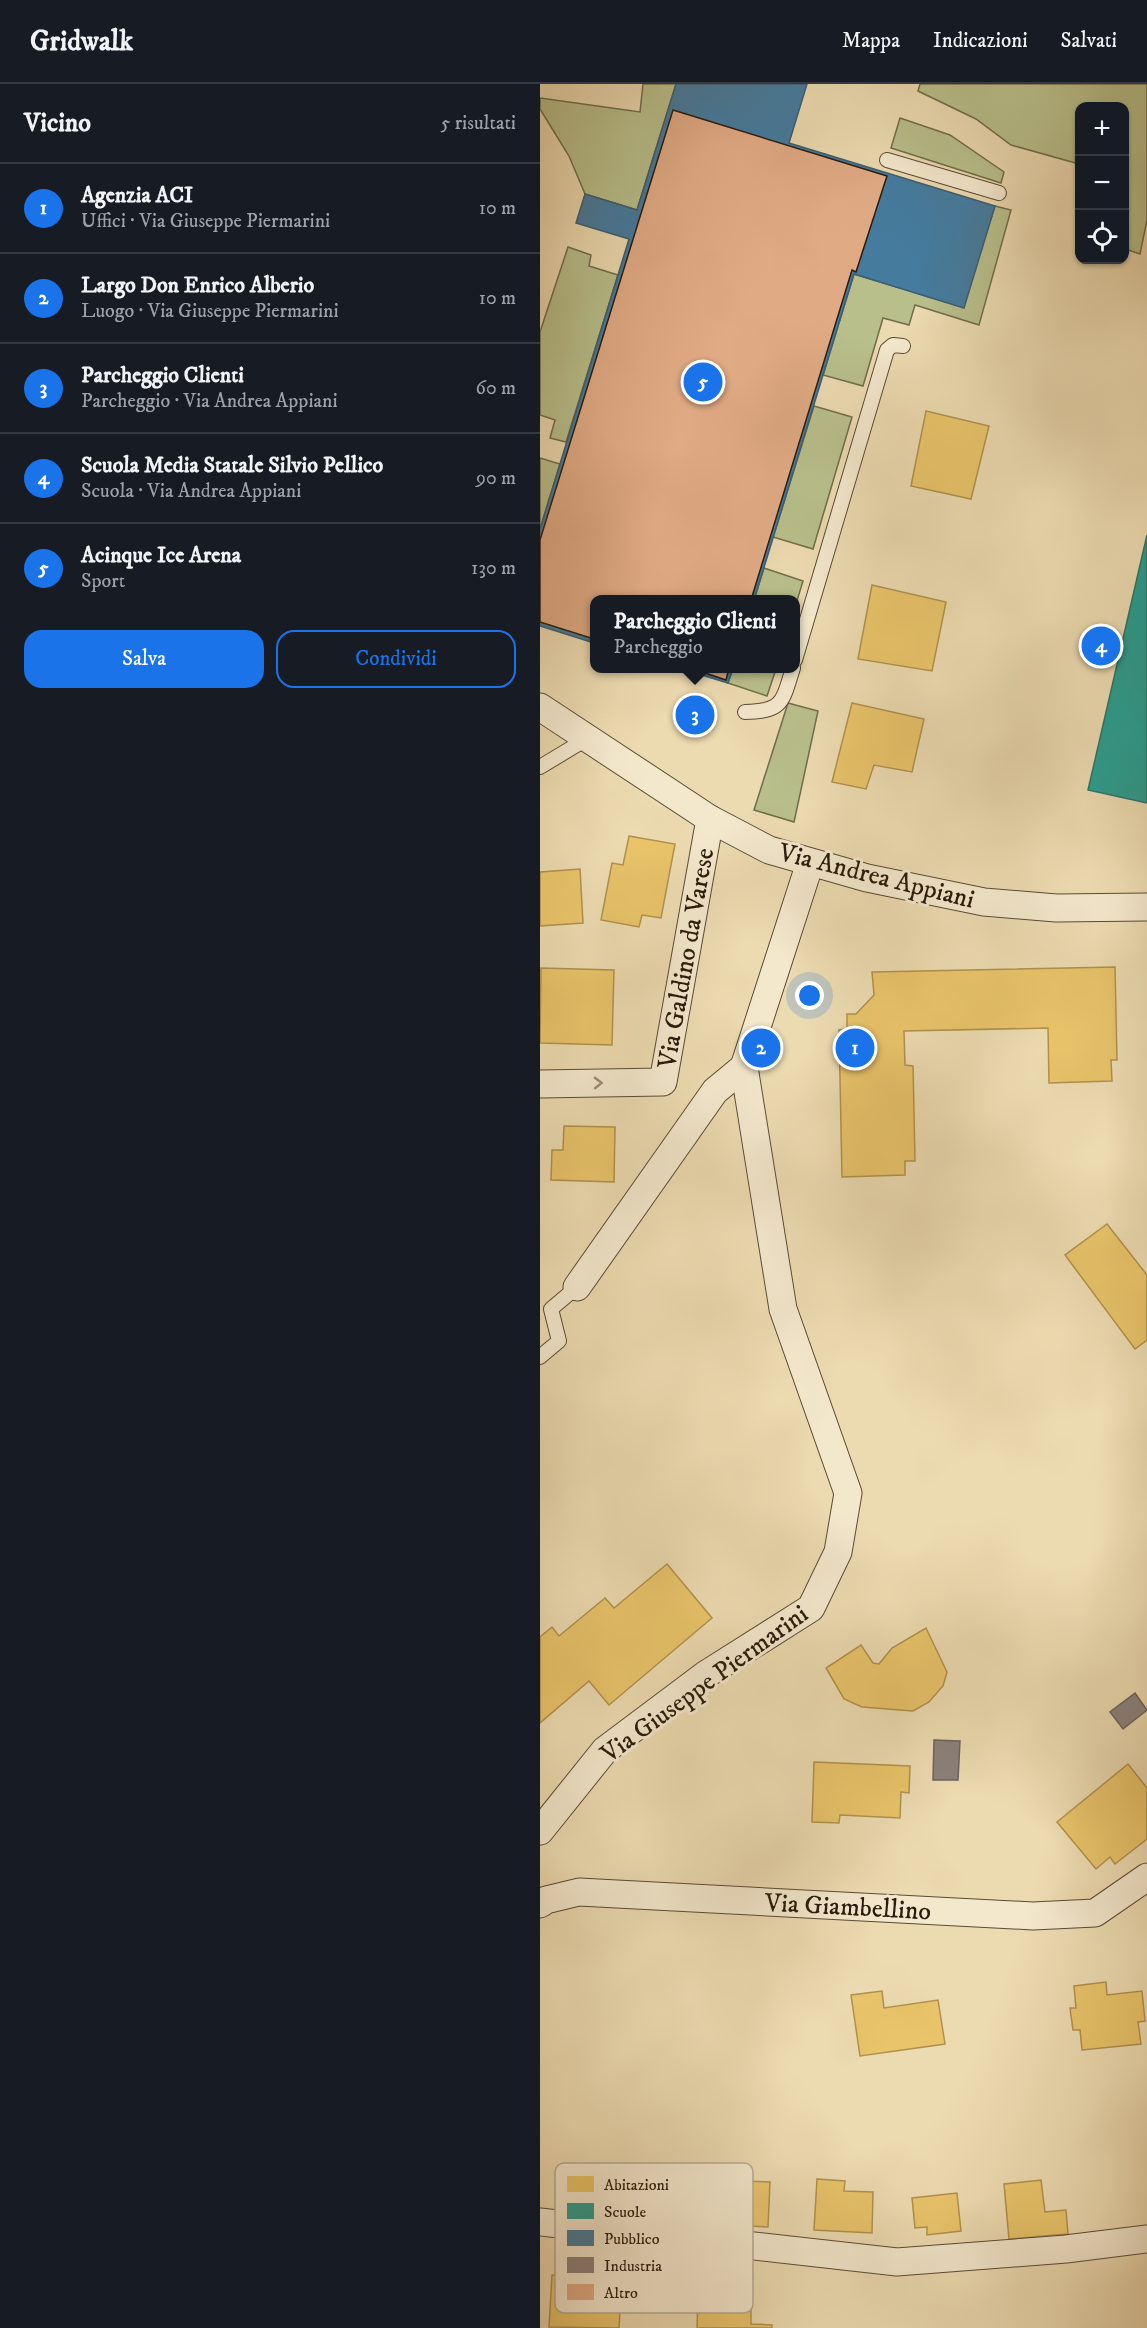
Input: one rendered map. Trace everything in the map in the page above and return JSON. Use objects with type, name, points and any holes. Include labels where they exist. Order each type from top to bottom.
[{"type":"street","name":"Via Andrea Appiani","points":[[540,707],[710,819],[769,850],[810,863],[921,890],[984,902],[1056,908],[1147,907]]},
{"type":"street","name":"Via Galdino da Varese","points":[[540,1084],[663,1082],[710,819]]},
{"type":"street","name":"Via Giuseppe Piermarini","points":[[540,1831],[605,1750],[705,1676],[811,1608],[838,1552],[848,1493],[783,1309],[744,1067],[810,863]]},
{"type":"street","points":[[577,1287],[715,1091],[744,1067]]},
{"type":"street","name":"Via Giambellino","points":[[540,1904],[546,1900],[579,1892],[1033,1916],[1095,1913],[1147,1877]]},
{"type":"street","points":[[540,2222],[555,2224]]},
{"type":"street","points":[[753,2246],[897,2262],[1066,2250],[1147,2239]]},
{"type":"lane","points":[[887,159],[999,193]]},
{"type":"lane","points":[[800,643],[887,350],[893,345],[903,346]]},
{"type":"lane","points":[[745,712],[767,711],[775,707],[781,700],[791,673]]},
{"type":"lane","points":[[540,767],[588,738]]},
{"type":"lane","points":[[540,1357],[559,1341],[551,1309],[577,1287]]},
{"type":"green space","points":[[643,84],[676,84],[637,210],[585,194],[569,156],[540,109],[540,98],[640,112]]},
{"type":"green space","points":[[920,84],[1147,84],[1147,220],[1140,254],[1129,250],[1129,102],[1075,102],[1075,163],[1011,145],[976,119],[918,91]]},
{"type":"green space","points":[[900,118],[950,135],[1004,172],[1001,183],[891,148]]},
{"type":"green space","points":[[995,206],[1011,210],[979,325],[915,305],[909,325],[883,318],[863,386],[823,375],[854,274],[963,307]]},
{"type":"green space","points":[[568,247],[591,255],[589,266],[618,275],[566,442],[550,438],[555,420],[540,415],[540,332]]},
{"type":"green space","points":[[814,406],[852,417],[813,549],[773,537]]},
{"type":"green space","points":[[540,458],[560,464],[540,529]]},
{"type":"green space","points":[[764,568],[803,581],[799,595],[756,595]]},
{"type":"green space","points":[[732,673],[775,673],[767,696],[728,683]]},
{"type":"green space","points":[[788,703],[818,711],[794,822],[754,810]]},
{"type":"building: Abitazioni","points":[[926,411],[989,426],[971,499],[911,486]]},
{"type":"building: Abitazioni","points":[[872,585],[946,602],[932,671],[858,659]]},
{"type":"building: Abitazioni","points":[[852,703],[924,719],[912,772],[874,765],[866,789],[832,782]]},
{"type":"building: Abitazioni","points":[[629,836],[675,844],[661,918],[642,915],[639,927],[601,920],[612,863],[623,865]]},
{"type":"building: Abitazioni","points":[[580,869],[583,923],[540,926],[540,872]]},
{"type":"building: Abitazioni","points":[[1115,967],[1117,1060],[1111,1060],[1112,1081],[1049,1083],[1048,1028],[904,1031],[905,1065],[913,1066],[915,1161],[905,1161],[905,1175],[842,1177],[839,1030],[847,1029],[847,1014],[856,1014],[874,995],[872,972]]},
{"type":"building: Abitazioni","points":[[541,968],[614,970],[612,1045],[540,1043]]},
{"type":"building: Abitazioni","points":[[564,1126],[615,1127],[614,1182],[551,1180],[552,1150],[563,1150]]},
{"type":"building: Abitazioni","points":[[1107,1224],[1147,1275],[1147,1340],[1135,1349],[1065,1255]]},
{"type":"building: Abitazioni","points":[[667,1564],[712,1618],[609,1705],[589,1681],[540,1723],[540,1637],[552,1627],[559,1636],[605,1598],[614,1608]]},
{"type":"building: Abitazioni","points":[[926,1628],[947,1672],[943,1686],[929,1702],[913,1711],[862,1707],[844,1699],[826,1668],[861,1645],[873,1663],[879,1664],[892,1648]]},
{"type":"building: Abitazioni","points":[[814,1762],[910,1766],[909,1793],[901,1792],[900,1818],[840,1815],[839,1823],[812,1822]]},
{"type":"building: Abitazioni","points":[[1128,1764],[1147,1788],[1147,1839],[1115,1864],[1110,1857],[1096,1869],[1057,1822]]},
{"type":"building: Abitazioni","points":[[1106,1982],[1107,1995],[1142,1991],[1145,2021],[1138,2022],[1141,2044],[1082,2050],[1080,2030],[1073,2030],[1070,2008],[1076,2008],[1074,1986]]},
{"type":"building: Abitazioni","points":[[882,1991],[884,2008],[938,2000],[945,2044],[860,2056],[851,1995]]},
{"type":"building: Abitazioni","points":[[817,2179],[845,2181],[844,2191],[873,2192],[872,2233],[814,2230]]},
{"type":"building: Abitazioni","points":[[1041,2180],[1045,2212],[1066,2210],[1068,2234],[1009,2239],[1004,2184]]},
{"type":"building: Abitazioni","points":[[753,2181],[770,2182],[768,2227],[753,2226]]},
{"type":"building: Abitazioni","points":[[957,2193],[961,2231],[927,2235],[927,2227],[915,2228],[912,2198]]},
{"type":"building: Abitazioni","points":[[552,2275],[555,2275],[555,2313],[620,2313],[619,2328],[549,2327]]},
{"type":"building: Abitazioni","points":[[697,2313],[751,2313],[751,2324],[772,2325],[772,2328],[697,2328]]},
{"type":"building: Scuole","points":[[1147,535],[1147,803],[1088,790]]},
{"type":"building: Pubblico","points":[[676,84],[807,84],[789,143],[995,206],[964,308],[854,274],[756,595],[590,595],[590,642],[540,626],[540,529],[629,239],[576,223],[585,194],[637,210]]},
{"type":"building: Pubblico","points":[[695,673],[731,673],[728,683]]},
{"type":"building: Industria","points":[[1135,1693],[1147,1710],[1123,1729],[1110,1712]]},
{"type":"building: Industria","points":[[934,1740],[960,1741],[958,1780],[933,1780]]},
{"type":"building: Altro","points":[[673,110],[887,176],[856,272],[852,270],[753,595],[590,595],[590,638],[540,622],[540,540]]},
{"type":"building: Altro","points":[[705,673],[728,673],[726,680]]},
{"type":"place","name":"Acinque Ice Arena","points":[[703,382]]},
{"type":"place","name":"Scuola Media Statale Silvio Pellico","points":[[1101,646]]},
{"type":"place","name":"Parcheggio Clienti","points":[[695,715]]},
{"type":"place","name":"Largo Don Enrico Alberio","points":[[761,1048]]},
{"type":"place","name":"Agenzia ACI","points":[[855,1048]]}]
